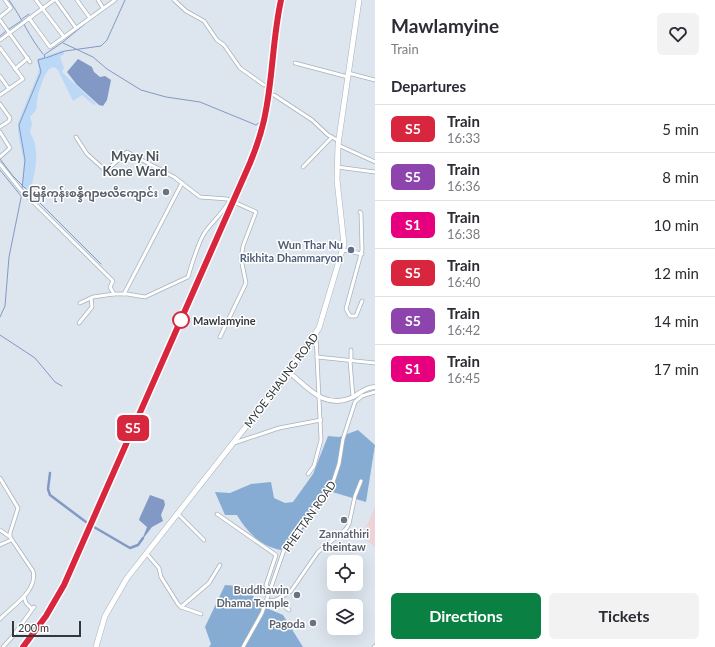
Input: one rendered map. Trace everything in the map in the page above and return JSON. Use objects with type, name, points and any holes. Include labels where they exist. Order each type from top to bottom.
[{"type":"highway","name":"MYOE SHAUNG ROAD","points":[[96,647],[103,622],[127,578],[176,513],[234,443],[316,336],[342,250],[344,237],[336,180],[338,143],[359,0]]},
{"type":"main road","points":[[289,372],[319,397],[331,402],[340,402],[367,389],[375,387]]},
{"type":"street","points":[[0,17],[11,8],[6,0]]},
{"type":"street","points":[[36,0],[64,38]]},
{"type":"street","points":[[0,40],[55,0],[76,28]]},
{"type":"street","points":[[77,0],[90,18]]},
{"type":"street","points":[[98,0],[103,8]]},
{"type":"street","points":[[30,18],[50,47],[114,0]]},
{"type":"street","points":[[174,0],[186,11],[204,21],[217,40],[224,46],[240,68],[264,85]]},
{"type":"street","points":[[0,20],[30,62]]},
{"type":"street","points":[[0,48],[22,79],[0,95]]},
{"type":"street","points":[[15,69],[28,58]]},
{"type":"street","points":[[295,64],[375,80]]},
{"type":"street","points":[[0,76],[9,89]]},
{"type":"street","points":[[274,95],[312,120],[338,143],[375,162]]},
{"type":"street","points":[[0,104],[10,118],[9,121],[0,127]]},
{"type":"street","points":[[0,132],[10,148],[0,157]]},
{"type":"street","points":[[76,137],[87,154],[106,171],[127,152],[182,183],[200,197],[230,200],[256,212],[241,259],[246,283],[227,319],[220,337]]},
{"type":"street","points":[[303,167],[332,137]]},
{"type":"street","points":[[0,164],[20,189],[26,193],[113,281],[110,287],[114,294]]},
{"type":"street","points":[[337,167],[375,172]]},
{"type":"street","points":[[124,294],[182,183]]},
{"type":"street","points":[[80,303],[91,298],[114,294],[145,297],[188,277],[203,234],[224,212],[230,200]]},
{"type":"street","points":[[360,212],[362,213],[362,254],[346,309],[350,316],[356,316],[362,301]]},
{"type":"street","points":[[342,250],[362,254]]},
{"type":"street","points":[[79,323],[92,307],[91,298]]},
{"type":"street","points":[[308,474],[314,466],[321,440],[316,336]]},
{"type":"street","points":[[351,350],[350,361],[353,397]]},
{"type":"street","points":[[317,357],[375,363]]},
{"type":"street","name":"PHETTAN ROAD","points":[[243,647],[267,601],[281,558],[289,542],[333,482],[340,464],[343,439],[355,402],[362,396],[375,392]]},
{"type":"street","points":[[234,443],[279,428],[321,420]]},
{"type":"street","points":[[0,478],[18,508],[10,533],[11,539]]},
{"type":"street","points":[[267,601],[276,600],[291,592],[318,552],[346,529],[349,524],[355,496],[361,481]]},
{"type":"street","points":[[176,513],[204,540]]},
{"type":"street","points":[[217,514],[281,558]]},
{"type":"street","points":[[0,530],[11,539],[19,549],[34,576],[34,581],[24,597],[0,619]]},
{"type":"street","points":[[0,545],[11,539]]},
{"type":"street","points":[[146,553],[159,568],[164,584],[181,608],[201,614]]},
{"type":"street","points":[[270,590],[266,585],[276,555]]},
{"type":"street","points":[[181,608],[209,583],[220,565]]},
{"type":"street","points":[[3,647],[13,636],[33,608],[26,603],[24,597]]},
{"type":"street","points":[[276,600],[289,610]]},
{"type":"shaded area","points":[[63,50],[64,54],[60,57],[64,68],[62,72],[96,104],[94,105],[82,95],[73,101],[58,70],[54,67],[49,69],[44,77],[38,94],[36,110],[30,117],[32,123],[30,133],[35,146],[36,162],[30,191],[22,186],[24,162],[18,132],[18,123],[38,74],[39,69],[37,59]]},
{"type":"shaded area","points":[[78,59],[92,67],[94,72],[100,77],[105,76],[111,80],[107,100],[103,106],[99,105],[77,85],[67,72]]},
{"type":"shaded area","points":[[358,430],[375,445],[366,502],[329,491],[317,497],[309,524],[281,550],[267,546],[261,542],[245,527],[237,515],[225,515],[215,492],[230,493],[251,484],[271,482],[274,498],[285,503],[293,502],[313,474],[328,436],[339,437]]},
{"type":"shaded area","points":[[150,495],[164,500],[165,505],[161,515],[163,521],[152,527],[142,540],[147,527],[139,520]]},
{"type":"shaded area","points":[[375,506],[375,547],[361,536]]},
{"type":"shaded area","points":[[225,585],[249,587],[257,604],[283,615],[303,647],[209,647],[211,644],[205,627]]},
{"type":"waterway","points":[[9,0],[43,54]]},
{"type":"waterway","points":[[46,58],[65,51],[101,46],[107,40],[125,0]]},
{"type":"waterway","points":[[22,19],[29,14]]},
{"type":"waterway","points":[[9,29],[21,21]]},
{"type":"waterway","points":[[22,189],[25,160],[19,125],[41,72],[38,60],[45,58],[44,55],[86,23]]},
{"type":"waterway","points":[[0,36],[6,31]]},
{"type":"waterway","points":[[63,43],[93,57],[107,69],[141,90],[166,97],[200,102],[256,125],[261,121]]},
{"type":"waterway","points":[[0,159],[13,176],[101,264]]},
{"type":"waterway","points":[[0,170],[21,196]]},
{"type":"waterway","points":[[0,317],[5,306],[9,257],[22,193]]},
{"type":"waterway","points":[[43,214],[60,231]]},
{"type":"waterway","points":[[78,249],[93,263]]},
{"type":"waterway","points":[[0,335],[35,358],[55,382],[62,386]]},
{"type":"waterway","points":[[50,473],[48,489],[50,495],[86,522]]},
{"type":"waterway","points":[[94,527],[130,548],[138,545],[143,538]]},
{"type":"railway","points":[[23,647],[46,616],[64,585],[253,157],[266,110],[276,27],[281,0]]},
{"type":"train","name":"S5","points":[[23,647],[46,616],[64,585],[201,273],[234,202],[255,151],[264,124],[281,0]]},
{"type":"place","name":"မြေနီကုန်းစန္နီဂျာဗလီကျောင်း","points":[[166,192]]},
{"type":"place","name":"Wun Thar Nu Rikhita Dhammaryon","points":[[351,250]]},
{"type":"place","name":"Mawlamyine","points":[[181,320]]},
{"type":"place","name":"Zannathiri theintaw","points":[[344,520]]},
{"type":"place","name":"Buddhawin Dhama Temple","points":[[297,595]]},
{"type":"place","name":"Pagoda","points":[[313,623]]},
{"type":"district","name":"Myay Ni Kone Ward","points":[[135,164]]}]
